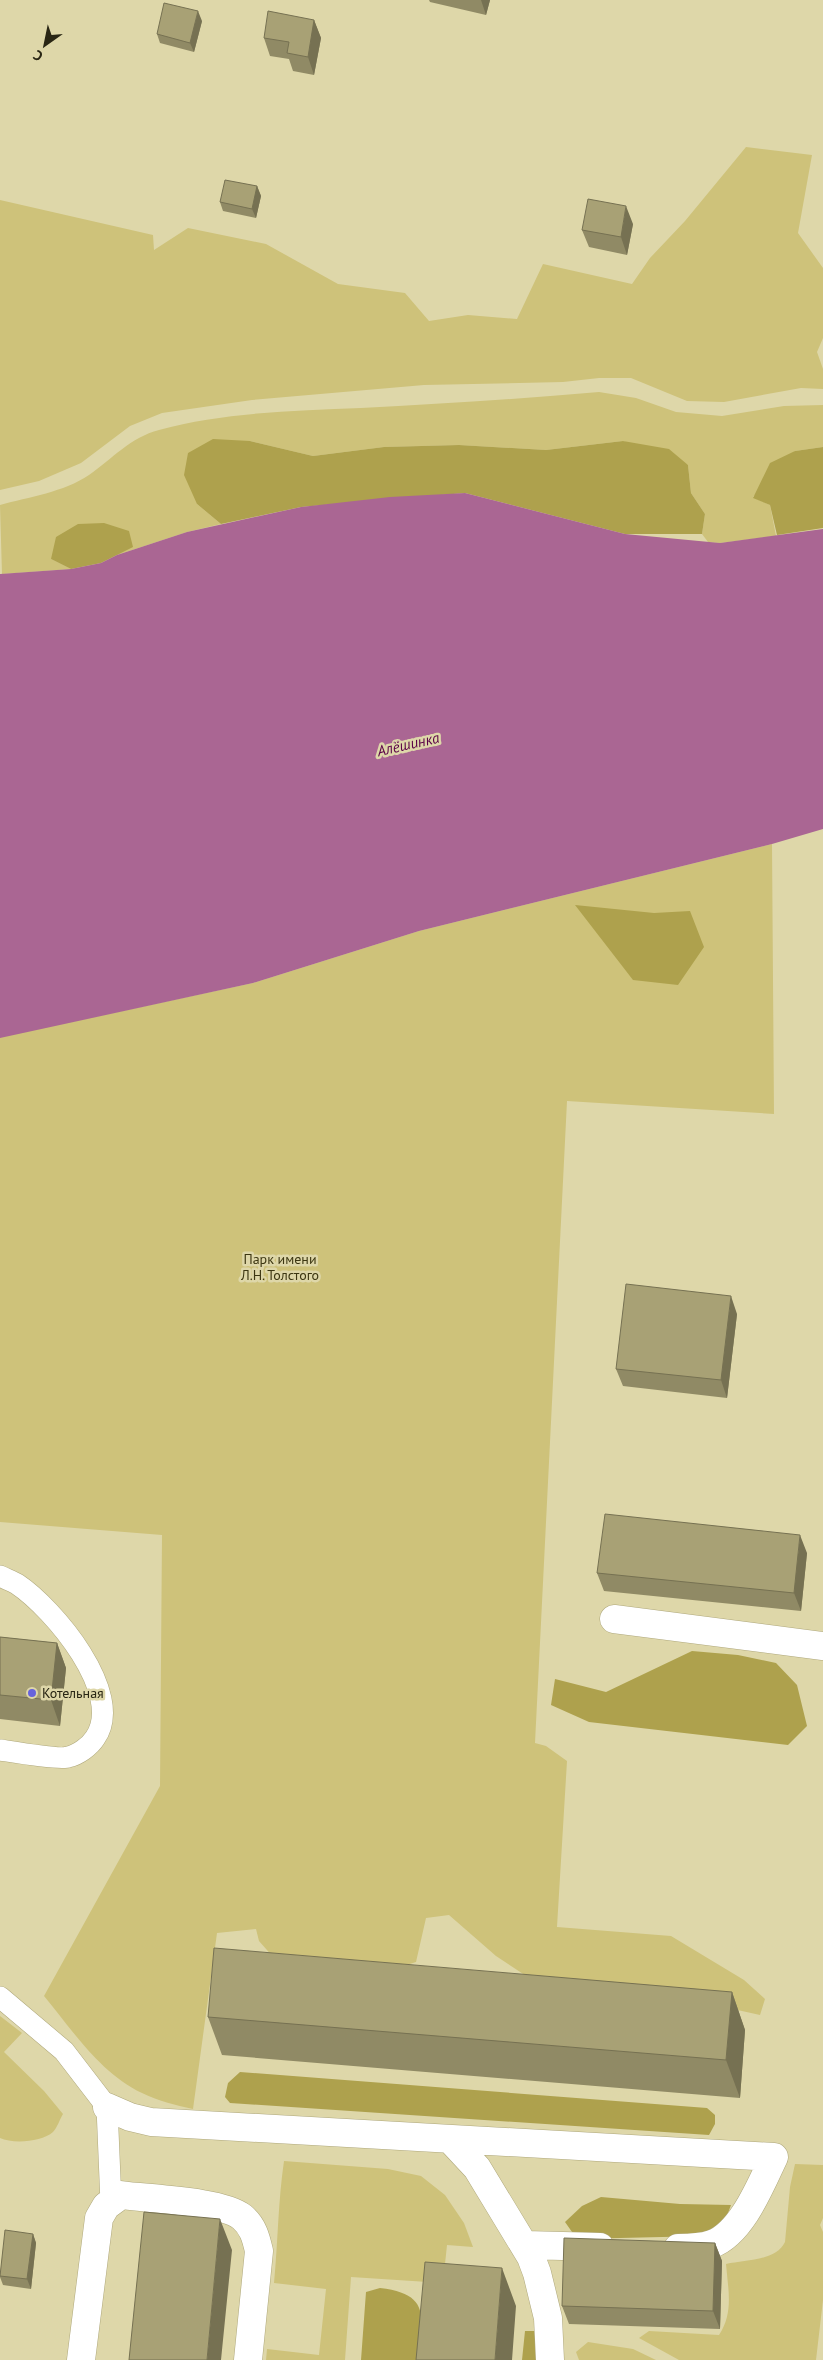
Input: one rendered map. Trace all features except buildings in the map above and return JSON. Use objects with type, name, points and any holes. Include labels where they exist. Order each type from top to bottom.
[{"type":"street","points":[[614,1620],[823,1646]]},
{"type":"street","points":[[107,2107],[130,2117],[151,2122],[774,2158],[754,2199],[735,2227],[726,2236],[714,2244],[704,2246],[652,2248]]},
{"type":"street","points":[[450,2140],[477,2168],[525,2246],[537,2273],[548,2318],[550,2360]]},
{"type":"street","points":[[81,2360],[99,2218],[106,2206],[121,2195],[221,2208],[242,2217],[255,2233],[259,2251],[248,2360]]},
{"type":"street","points":[[525,2246],[622,2247]]},
{"type":"lane","points":[[0,1576],[17,1584],[44,1608],[66,1633],[84,1658],[96,1683],[103,1708],[102,1729],[91,1745],[67,1758],[0,1750]]},
{"type":"lane","points":[[0,1997],[64,2051],[107,2107],[112,2202]]},
{"type":"green space","points":[[746,147],[812,155],[798,233],[823,268],[823,338],[817,352],[823,369],[823,389],[801,388],[724,402],[687,401],[631,378],[599,378],[563,382],[424,385],[252,400],[162,413],[130,426],[81,463],[39,481],[0,490],[0,200],[153,235],[154,250],[188,228],[266,244],[338,284],[405,293],[429,321],[468,315],[517,319],[543,264],[632,284],[650,258],[685,221]]},
{"type":"green space","points":[[599,392],[636,398],[676,412],[722,416],[784,406],[823,405],[823,447],[795,451],[753,497],[770,505],[776,536],[720,543],[708,542],[702,534],[705,514],[691,493],[688,465],[623,441],[546,450],[459,445],[384,447],[313,456],[250,441],[197,504],[221,524],[187,532],[117,555],[51,559],[71,569],[2,574],[0,505],[69,486],[89,475],[122,449],[149,433],[209,419],[259,413],[451,403]]},
{"type":"green space","name":"Парк имени Л.Н. Толстого","points":[[772,844],[774,1114],[567,1101],[535,1743],[546,1746],[567,1761],[557,1927],[671,1936],[744,1980],[765,1999],[760,2015],[715,2005],[543,1987],[496,1956],[449,1915],[426,1918],[416,1962],[394,1969],[274,1958],[259,1941],[256,1929],[217,1933],[193,2109],[160,2101],[142,2093],[127,2085],[100,2063],[44,1996],[160,1786],[162,1535],[0,1522],[0,1037],[253,983],[419,931]]},
{"type":"green space","points":[[0,2016],[22,2033],[4,2052],[44,2091],[63,2114],[53,2132],[42,2138],[12,2141],[0,2138]]},
{"type":"green space","points":[[284,2161],[388,2169],[421,2176],[445,2195],[464,2223],[473,2247],[447,2245],[443,2283],[351,2277],[345,2360],[266,2360],[267,2349],[319,2355],[326,2289],[274,2283]]},
{"type":"green space","points":[[795,2164],[823,2165],[823,2218],[820,2225],[823,2232],[823,2300],[816,2360],[679,2360],[639,2338],[649,2331],[719,2335],[727,2318],[729,2301],[726,2264],[759,2259],[775,2253],[785,2242],[790,2187]]},
{"type":"green space","points":[[588,2342],[633,2349],[656,2360],[579,2360],[576,2352]]},
{"type":"shaded area","points":[[213,439],[250,441],[313,456],[384,447],[459,445],[546,450],[623,441],[669,449],[688,465],[691,493],[705,514],[702,534],[625,534],[465,493],[301,507],[221,524],[197,504],[184,475],[188,453]]},
{"type":"shaded area","points":[[823,447],[823,528],[777,535],[770,505],[753,498],[770,463],[795,451]]},
{"type":"shaded area","points":[[104,523],[129,531],[133,547],[101,563],[71,569],[51,559],[56,537],[78,524]]},
{"type":"shaded area","points":[[575,905],[654,913],[690,911],[704,947],[678,985],[633,980]]},
{"type":"shaded area","points":[[692,1651],[738,1655],[776,1663],[797,1685],[807,1726],[788,1745],[589,1722],[551,1705],[555,1679],[606,1692]]},
{"type":"shaded area","points":[[240,2072],[707,2108],[715,2115],[715,2124],[709,2135],[230,2103],[225,2097],[228,2083]]},
{"type":"shaded area","points":[[601,2197],[680,2204],[731,2205],[725,2221],[705,2236],[577,2239],[565,2222],[582,2206]]},
{"type":"shaded area","points":[[380,2288],[397,2291],[416,2302],[420,2310],[421,2320],[418,2360],[361,2360],[366,2292]]},
{"type":"shaded area","points":[[525,2331],[535,2331],[540,2360],[522,2360]]},
{"type":"water","name":"Алёшинка","points":[[465,493],[625,534],[720,543],[823,529],[823,829],[772,844],[419,931],[253,983],[0,1038],[0,574],[71,569],[101,563],[117,555],[187,532],[301,507],[390,497]]},
{"type":"place","name":"Котельная","points":[[32,1693]]}]
